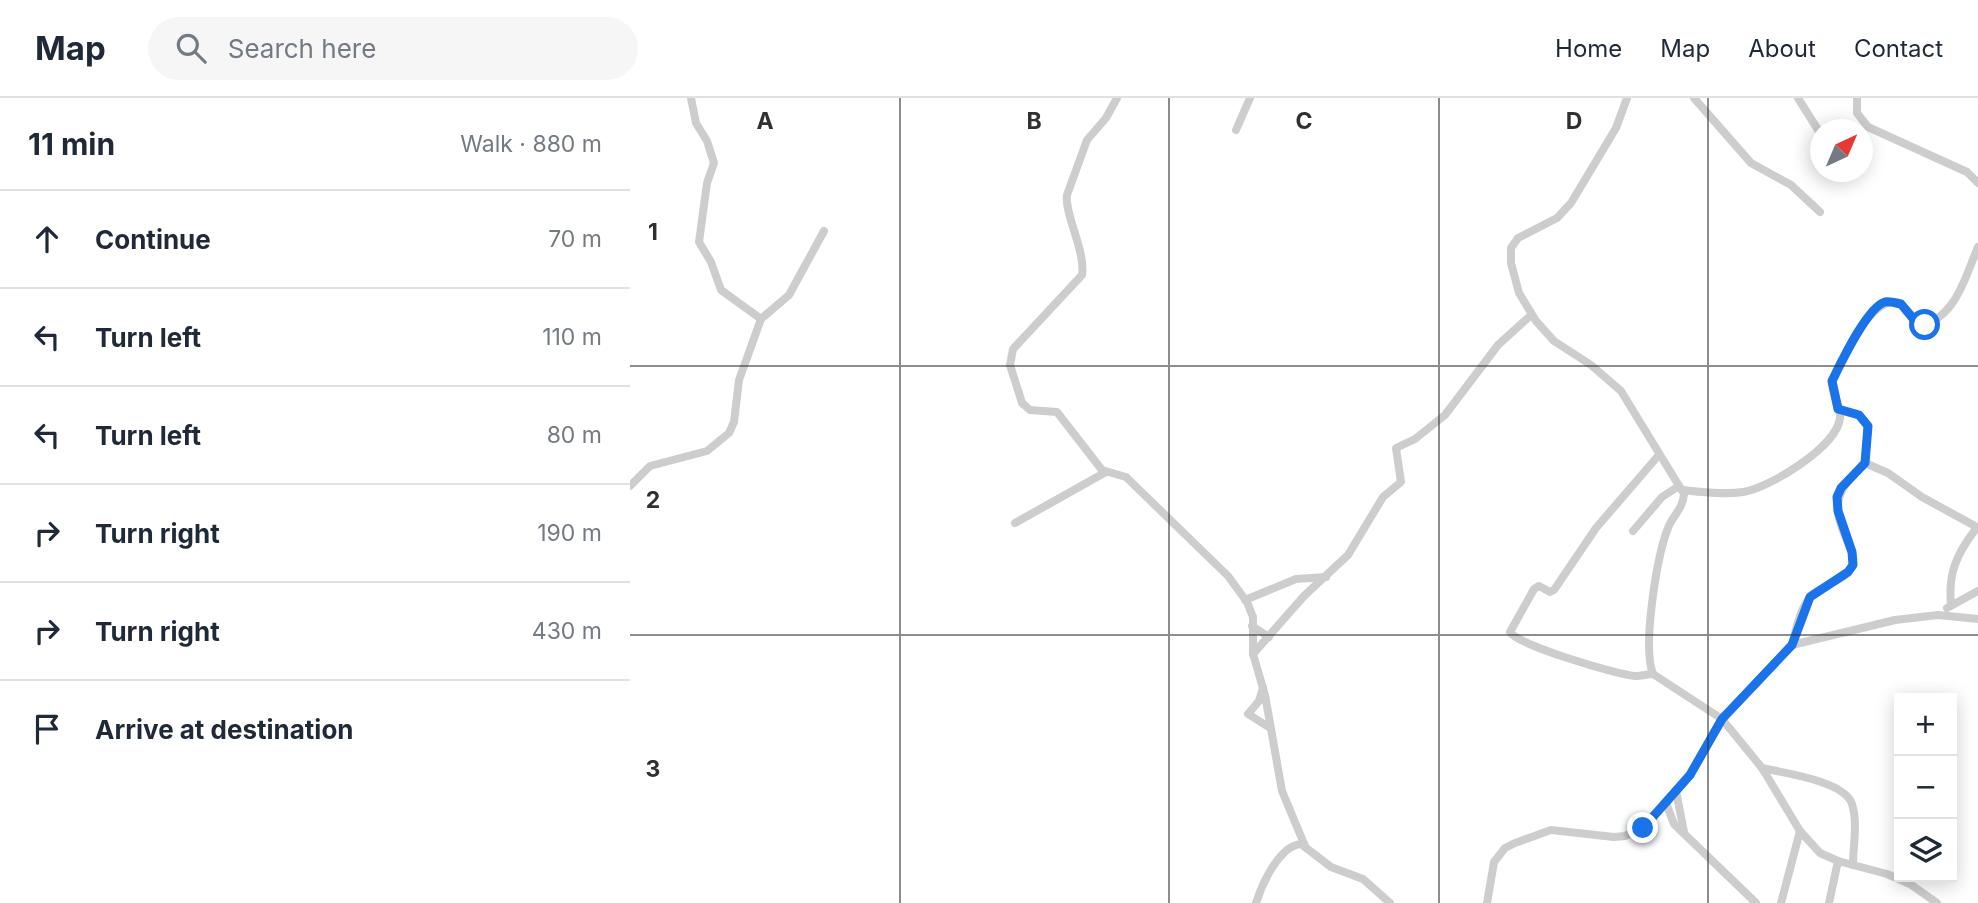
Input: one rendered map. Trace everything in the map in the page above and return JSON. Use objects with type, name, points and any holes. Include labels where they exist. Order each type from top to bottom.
[{"type":"street","points":[[691,98],[696,123],[710,147],[714,163],[707,183],[699,242],[711,262],[721,290],[761,319]]},
{"type":"street","points":[[1117,98],[1106,118],[1087,140],[1067,195],[1083,267],[1082,275],[1013,349],[1010,365],[1022,404],[1030,410],[1057,412],[1106,472],[1126,477],[1228,576],[1252,612],[1253,654],[1263,688],[1282,791],[1305,846],[1331,867],[1363,879],[1390,903]]},
{"type":"street","points":[[1236,130],[1250,98]]},
{"type":"street","points":[[1627,98],[1616,128],[1571,202],[1557,218],[1518,237],[1511,248],[1515,284],[1531,315],[1554,341],[1582,358],[1621,391],[1658,456],[1681,488],[1682,507],[1667,529],[1657,573],[1649,648],[1653,674]]},
{"type":"street","points":[[1694,98],[1751,163],[1791,185],[1820,212]]},
{"type":"street","points":[[1798,98],[1812,119]]},
{"type":"street","points":[[1857,98],[1857,113],[1868,127],[1967,172],[1978,183]]},
{"type":"street","points":[[630,486],[650,466],[706,451],[729,433],[734,422],[739,380],[761,319],[780,305],[794,288],[824,231]]},
{"type":"street","points":[[1633,531],[1662,497],[1681,488],[1727,493],[1759,488],[1822,448],[1839,423],[1832,381],[1847,351],[1877,308],[1888,302],[1901,304],[1919,324],[1935,320],[1959,292],[1978,247]]},
{"type":"street","points":[[1253,654],[1304,596],[1354,547],[1383,497],[1401,482],[1396,448],[1415,439],[1445,415],[1498,345],[1531,315]]},
{"type":"street","points":[[1487,903],[1494,862],[1505,848],[1551,830],[1625,836],[1643,828],[1698,763],[1722,719],[1792,645],[1810,597],[1848,572],[1853,565],[1852,552],[1838,511],[1837,497],[1841,488],[1865,463],[1868,426],[1859,415],[1838,409]]},
{"type":"street","points":[[1658,456],[1596,528],[1554,590],[1550,592],[1539,586],[1534,589],[1510,632],[1522,643],[1556,654],[1635,676],[1653,674],[1722,719],[1762,768],[1800,831],[1820,853],[1910,884],[1937,903]]},
{"type":"street","points":[[1865,463],[1888,473],[1922,497],[1975,526],[1956,557],[1951,572],[1951,605]]},
{"type":"street","points":[[1015,523],[1106,472]]},
{"type":"street","points":[[1245,600],[1296,579],[1326,577]]},
{"type":"street","points":[[1938,615],[1978,591]]},
{"type":"street","points":[[1792,645],[1895,620],[1938,615],[1978,619]]},
{"type":"street","points":[[1252,626],[1269,637]]},
{"type":"street","points":[[1263,688],[1259,701],[1248,714],[1270,728]]},
{"type":"street","points":[[1762,768],[1828,785],[1846,794],[1854,809],[1853,866]]},
{"type":"street","points":[[1676,791],[1685,835]]},
{"type":"street","points":[[1666,803],[1674,824],[1756,903]]},
{"type":"street","points":[[1781,903],[1800,831]]},
{"type":"street","points":[[1256,903],[1263,883],[1301,835]]},
{"type":"street","points":[[1294,845],[1305,846]]},
{"type":"street","points":[[1829,903],[1838,861]]},
{"type":"route","points":[[1643,828],[1690,775],[1722,719],[1792,645],[1797,624],[1810,597],[1848,572],[1853,565],[1852,552],[1842,529],[1837,497],[1841,488],[1865,463],[1863,454],[1868,426],[1859,415],[1838,409],[1833,396],[1832,381],[1847,351],[1867,321],[1884,302],[1901,304],[1915,321],[1925,325]]}]
